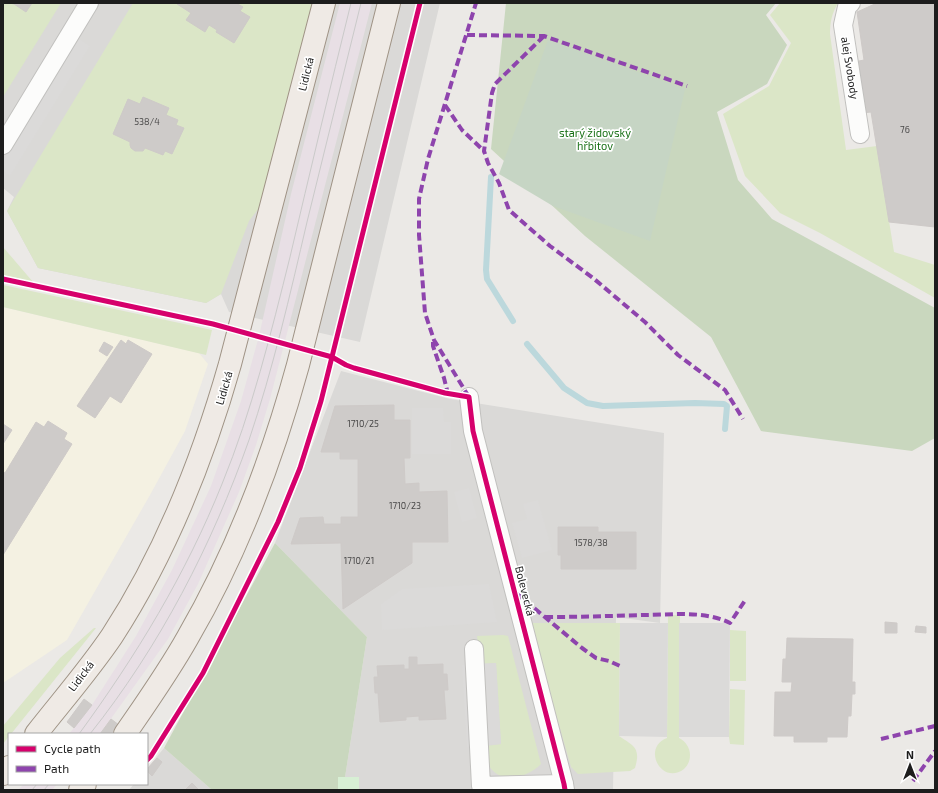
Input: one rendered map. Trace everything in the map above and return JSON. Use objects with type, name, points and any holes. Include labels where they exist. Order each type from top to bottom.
[{"type":"main road","name":"Lidická","points":[[37,733],[112,636],[148,575],[180,508],[198,464],[215,416],[230,364],[324,3]]},
{"type":"main road","points":[[126,733],[167,672],[208,600],[233,550],[262,479],[286,408],[298,365],[389,3]]},
{"type":"street","points":[[3,145],[89,3]]},
{"type":"street","name":"alej Svobody","points":[[851,3],[847,7],[843,25],[860,134]]},
{"type":"street","name":"Bolevecká","points":[[469,397],[473,431],[565,787],[481,788],[474,649]]},
{"type":"shaded area","points":[[3,3],[440,3],[360,342],[229,312],[221,294],[206,303],[38,268],[7,211],[14,197],[3,188]]},
{"type":"shaded area","points":[[340,3],[372,3],[270,399],[256,445],[239,492],[198,584],[168,639],[101,733],[70,733],[92,705],[136,636],[172,570],[211,486],[241,401],[259,336],[291,194]]},
{"type":"shaded area","points":[[78,38],[90,46],[10,176],[3,171],[3,161]]},
{"type":"shaded area","points":[[3,307],[199,353],[208,364],[185,431],[67,640],[3,683]]},
{"type":"shaded area","points":[[341,371],[450,399],[664,433],[660,623],[616,617],[613,790],[343,790],[367,637],[275,543]]},
{"type":"shaded area","points":[[412,408],[443,408],[444,422],[451,422],[451,454],[412,454]]},
{"type":"shaded area","points":[[469,488],[477,518],[462,522],[454,492]]},
{"type":"shaded area","points":[[538,500],[552,550],[522,558],[512,523],[527,519],[523,504]]},
{"type":"shaded area","points":[[489,584],[497,622],[382,630],[381,604],[402,589]]},
{"type":"shaded area","points":[[620,623],[668,623],[667,737],[619,736]]},
{"type":"shaded area","points":[[679,623],[730,623],[729,737],[679,737]]},
{"type":"shaded area","points":[[496,663],[501,744],[467,747],[462,665]]},
{"type":"shaded area","points":[[164,748],[212,790],[129,790],[133,785],[148,785],[148,768]]},
{"type":"shaded area","points":[[23,785],[56,785],[52,790],[18,790]]},
{"type":"green space","points":[[3,3],[61,3],[3,97]]},
{"type":"green space","points":[[133,3],[313,3],[285,107],[262,204],[249,221],[221,294],[206,303],[38,268],[7,211]]},
{"type":"green space","points":[[506,3],[776,3],[766,15],[787,45],[767,84],[717,112],[738,180],[772,219],[935,308],[935,438],[912,451],[761,431],[711,337],[585,236],[491,149]]},
{"type":"green space","points":[[780,3],[838,3],[834,10],[830,26],[830,34],[846,150],[877,146],[894,252],[935,265],[935,298],[820,233],[780,213],[745,176],[723,114],[769,86],[791,43],[770,15]]},
{"type":"green space","name":"starý židovský hřbitov","points":[[548,40],[685,89],[650,241],[553,206],[499,174]]},
{"type":"green space","points":[[3,247],[33,282],[3,275]]},
{"type":"green space","points":[[3,285],[212,330],[206,355],[3,307]]},
{"type":"green space","points":[[275,543],[367,637],[343,790],[212,790],[164,748]]},
{"type":"green space","points":[[668,615],[680,615],[679,738],[687,745],[690,755],[687,766],[676,773],[668,773],[662,769],[655,757],[656,749],[659,743],[667,738]]},
{"type":"green space","points":[[530,623],[620,623],[619,736],[629,742],[637,752],[635,768],[630,771],[578,774],[571,767]]},
{"type":"green space","points":[[94,628],[96,628],[12,733],[8,733],[8,737],[3,744],[3,726],[60,658]]},
{"type":"green space","points":[[730,630],[746,631],[746,681],[730,681]]},
{"type":"green space","points":[[477,636],[508,636],[541,764],[526,774],[508,778],[497,774],[488,765],[486,746],[501,744],[496,663],[480,664]]},
{"type":"green space","points":[[730,689],[745,690],[744,745],[730,744]]},
{"type":"green space","points":[[338,777],[359,777],[359,790],[338,790]]},
{"type":"building","points":[[9,3],[32,3],[26,12],[14,4]]},
{"type":"building","points":[[236,3],[243,7],[240,11],[250,17],[234,43],[216,32],[217,30],[209,25],[205,32],[186,20],[191,13],[177,4]]},
{"type":"building","points":[[877,3],[935,3],[935,227],[889,222],[871,112],[862,113],[854,62],[864,60],[857,12]]},
{"type":"building","points":[[143,97],[169,108],[166,115],[178,120],[176,125],[184,128],[172,154],[165,151],[163,155],[145,148],[143,151],[135,151],[131,148],[130,142],[113,134],[128,99],[140,104]]},
{"type":"building","points":[[121,340],[126,344],[128,340],[152,354],[121,403],[110,396],[95,418],[77,406]]},
{"type":"building","points":[[104,342],[113,347],[107,356],[99,351]]},
{"type":"building","points":[[394,405],[394,420],[410,420],[410,458],[404,458],[405,484],[419,483],[419,492],[447,491],[448,542],[412,542],[412,563],[343,609],[341,543],[291,544],[300,518],[323,517],[324,524],[341,524],[341,517],[358,517],[358,459],[340,459],[340,452],[321,452],[335,406]]},
{"type":"building","points":[[48,421],[67,433],[64,439],[72,444],[3,555],[3,472],[5,473],[36,422],[44,427]]},
{"type":"building","points":[[3,424],[12,430],[3,444]]},
{"type":"building","points":[[558,527],[598,527],[598,532],[636,532],[636,569],[561,569],[561,555],[558,555]]},
{"type":"building","points":[[885,622],[897,623],[897,633],[885,633]]},
{"type":"building","points":[[916,626],[926,627],[926,633],[915,632]]},
{"type":"building","points":[[787,638],[853,639],[852,682],[855,682],[855,694],[852,694],[851,716],[848,716],[847,737],[827,737],[827,742],[794,742],[794,736],[774,736],[775,692],[791,692],[792,682],[782,682],[783,659],[786,659]]},
{"type":"building","points":[[409,657],[417,657],[417,665],[443,664],[443,674],[447,674],[448,690],[444,690],[446,719],[419,720],[419,716],[406,717],[406,720],[380,722],[378,693],[375,693],[374,677],[378,677],[377,666],[404,665],[404,669],[409,669]]},
{"type":"building","points":[[84,699],[92,705],[74,728],[67,722]]},
{"type":"building","points":[[111,719],[119,725],[113,733],[101,733]]},
{"type":"building","points":[[157,758],[162,762],[152,776],[148,772],[148,768]]},
{"type":"building","points":[[192,783],[199,790],[185,790]]},
{"type":"waterway","points":[[491,177],[486,270],[487,279],[513,321]]},
{"type":"waterway","points":[[527,344],[564,388],[587,403],[603,406],[695,403],[724,404],[727,406],[725,429]]},
{"type":"tram line","points":[[80,733],[140,644],[176,582],[208,517],[233,456],[252,400],[276,314],[351,3]]},
{"type":"tram line","points":[[91,733],[139,666],[182,593],[218,518],[249,440],[281,332],[361,3]]},
{"type":"tram line","points":[[32,790],[36,785]]},
{"type":"tram line","points":[[44,790],[48,785]]},
{"type":"marked path","points":[[469,397],[434,340],[425,313],[419,235],[419,199],[428,159],[476,3]]},
{"type":"marked path","points":[[467,35],[544,36],[687,86]]},
{"type":"marked path","points":[[544,36],[495,84],[492,93],[484,151],[488,163],[499,183],[509,210],[550,246],[593,278],[645,322],[678,355],[725,390],[743,419]]},
{"type":"marked path","points":[[445,105],[462,130],[484,151]]},
{"type":"marked path","points":[[433,342],[448,394]]},
{"type":"marked path","points":[[516,593],[596,658],[609,661],[620,666]]},
{"type":"marked path","points":[[545,617],[687,614],[709,616],[730,623],[746,599]]},
{"type":"marked path","points":[[881,739],[935,726]]},
{"type":"marked path","points":[[913,781],[935,751]]},
{"type":"cycle path","points":[[148,759],[203,673],[278,522],[300,468],[321,401],[420,3]]},
{"type":"cycle path","points":[[3,279],[213,324],[332,357],[354,368],[445,393],[469,397],[473,431],[565,790]]}]
